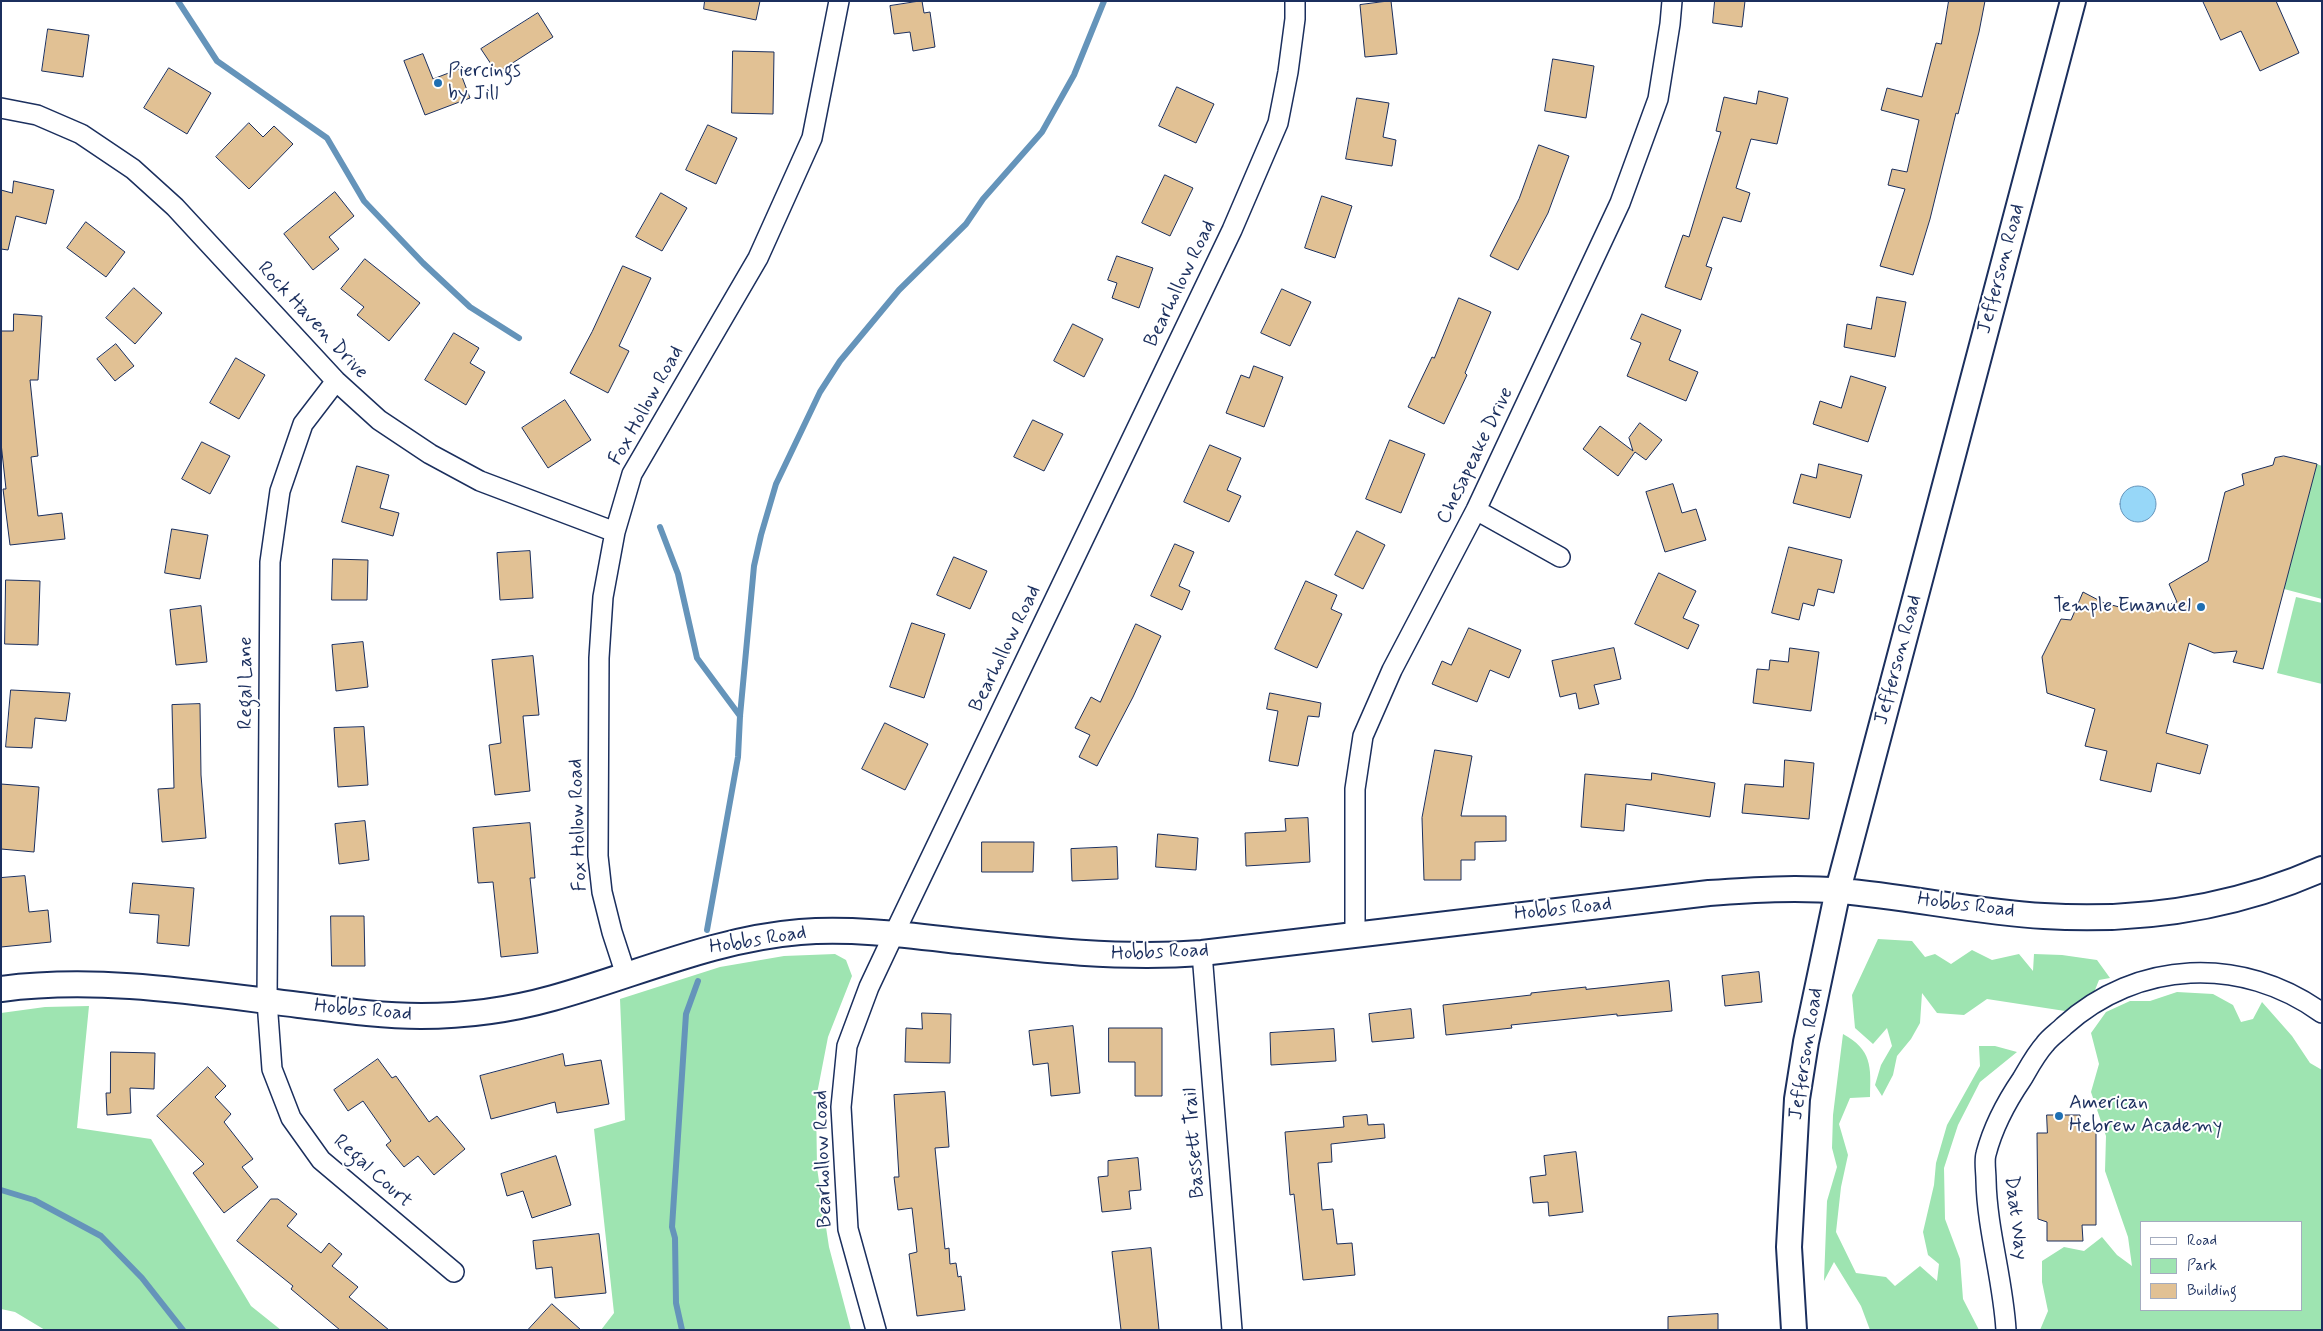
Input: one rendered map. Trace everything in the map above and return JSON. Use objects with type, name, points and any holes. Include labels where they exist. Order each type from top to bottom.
[{"type":"street","name":"Fox Hollow Road","points":[[626,975],[602,892],[598,856],[599,658],[603,597],[615,532],[632,474],[758,258],[812,138],[839,1]]},
{"type":"street","name":"Bearhollow Road","points":[[876,1330],[848,1230],[841,1107],[847,1046],[869,988],[894,934],[1232,230],[1267,150],[1278,123],[1288,72],[1295,19],[1295,1]]},
{"type":"street","name":"Chesapeake Drive","points":[[1355,933],[1355,789],[1362,736],[1392,670],[1476,510],[1620,203],[1658,99],[1672,1]]},
{"type":"street","name":"Jefferson Road","points":[[1794,1330],[1789,1247],[1797,1099],[1806,1042],[1838,890],[2073,1]]},
{"type":"street","name":"Rock Haven Drive","points":[[1,108],[37,115],[81,134],[134,169],[176,207],[336,381],[378,420],[447,463],[488,484],[615,532]]},
{"type":"street","name":"Regal Lane","points":[[267,1002],[270,562],[280,491],[303,424],[336,381]]},
{"type":"street","points":[[1476,510],[1560,557]]},
{"type":"street","name":"Hobbs Road","points":[[1,989],[37,984],[105,984],[354,1012],[411,1016],[475,1013],[512,1008],[553,998],[716,946],[768,936],[831,931],[894,934],[1090,954],[1162,956],[1202,953],[1355,933],[1709,893],[1763,889],[1838,890],[2043,916],[2101,917],[2163,914],[2247,897],[2291,883],[2322,869]]},
{"type":"street","name":"Bassett Trail","points":[[1202,953],[1232,1330]]},
{"type":"street","name":"Daat Way","points":[[2006,1330],[2004,1300],[1986,1204],[1986,1155],[2007,1101],[2045,1044],[2081,1011],[2106,995],[2167,974],[2196,973],[2245,978],[2271,984],[2322,1013]]},
{"type":"street","name":"Regal Court","points":[[267,1002],[272,1069],[291,1118],[321,1160],[454,1272]]},
{"type":"green space","points":[[2317,464],[2322,466],[2322,599],[2284,589]]},
{"type":"green space","points":[[2296,597],[2322,603],[2322,684],[2277,673]]},
{"type":"green space","points":[[1878,939],[1912,941],[1925,957],[1935,954],[1951,964],[1972,950],[1992,960],[2019,954],[2033,971],[2034,954],[2062,955],[2097,960],[2110,978],[2099,980],[2091,1000],[2065,1011],[1987,999],[1964,1015],[1937,1013],[1922,993],[1920,1023],[1911,1039],[1897,1056],[1893,1075],[1882,1096],[1875,1085],[1881,1065],[1892,1046],[1887,1028],[1873,1044],[1855,1028],[1852,995]]},
{"type":"green space","points":[[835,954],[846,960],[852,976],[828,1037],[816,1099],[817,1168],[829,1247],[851,1330],[601,1330],[614,1313],[594,1129],[625,1120],[620,999],[720,967],[784,956]]},
{"type":"green space","points":[[2177,992],[2213,994],[2233,1005],[2241,1022],[2253,1019],[2262,1002],[2292,1036],[2310,1063],[2322,1070],[2322,1330],[2040,1330],[2048,1311],[2042,1282],[2042,1261],[2064,1247],[2084,1251],[2102,1237],[2117,1255],[2132,1266],[2128,1237],[2105,1171],[2106,1136],[2091,1092],[2099,1064],[2091,1033],[2106,1012],[2130,1001],[2150,1001]]},
{"type":"green space","points":[[89,1006],[77,1128],[151,1139],[251,1306],[281,1330],[45,1330],[15,1312],[1,1309],[1,1013],[45,1007]]},
{"type":"green space","points":[[1843,1034],[1860,1046],[1868,1060],[1870,1068],[1870,1097],[1850,1098],[1839,1124],[1848,1155],[1841,1187],[1836,1232],[1856,1273],[1886,1277],[1895,1286],[1920,1266],[1937,1281],[1939,1264],[1928,1255],[1923,1232],[1934,1185],[1936,1163],[1947,1125],[1980,1066],[1979,1046],[1995,1046],[2017,1052],[1980,1082],[1958,1125],[1944,1168],[1945,1219],[1960,1259],[1963,1299],[1979,1330],[1870,1330],[1861,1306],[1834,1262],[1824,1281],[1827,1201],[1837,1167],[1832,1148],[1833,1115]]},
{"type":"water","points":[[2138,486],[2145,487],[2151,491],[2155,497],[2155,511],[2151,517],[2145,521],[2138,522],[2131,521],[2125,517],[2121,511],[2120,504],[2121,497],[2125,491],[2131,487]]},
{"type":"building","points":[[705,1],[760,1],[756,20],[704,9]]},
{"type":"building","points":[[922,1],[924,13],[930,12],[935,47],[913,51],[910,32],[894,34],[890,6]]},
{"type":"building","points":[[1391,1],[1397,54],[1365,57],[1360,5]]},
{"type":"building","points":[[1715,1],[1745,1],[1742,27],[1713,23]]},
{"type":"building","points":[[1949,1],[1985,1],[1958,114],[1956,113],[1930,219],[1913,275],[1880,266],[1905,189],[1888,185],[1892,169],[1907,172],[1919,120],[1881,110],[1887,88],[1922,97],[1936,43],[1941,44]]},
{"type":"building","points":[[2203,1],[2276,1],[2299,53],[2260,71],[2241,31],[2221,40]]},
{"type":"building","points":[[538,13],[553,37],[497,73],[481,49]]},
{"type":"building","points":[[48,29],[89,35],[83,77],[42,71]]},
{"type":"building","points":[[733,51],[774,52],[773,114],[732,113]]},
{"type":"building","points":[[423,54],[433,79],[459,69],[470,98],[425,115],[404,61]]},
{"type":"building","points":[[1553,59],[1594,66],[1586,118],[1545,111]]},
{"type":"building","points":[[169,68],[211,93],[187,134],[144,108]]},
{"type":"building","points":[[1177,87],[1214,104],[1196,143],[1159,126]]},
{"type":"building","points":[[1759,91],[1788,98],[1777,144],[1751,139],[1736,188],[1750,193],[1741,222],[1723,217],[1706,266],[1712,268],[1701,300],[1665,287],[1683,235],[1689,237],[1721,132],[1716,131],[1724,97],[1756,104]]},
{"type":"building","points":[[1357,98],[1389,103],[1383,137],[1396,140],[1392,166],[1346,159]]},
{"type":"building","points":[[249,123],[263,137],[274,126],[293,144],[249,189],[216,157]]},
{"type":"building","points":[[708,125],[737,138],[716,184],[686,170]]},
{"type":"building","points":[[1539,145],[1569,156],[1548,213],[1518,270],[1490,256],[1519,199]]},
{"type":"building","points":[[1165,175],[1193,188],[1170,236],[1142,223]]},
{"type":"building","points":[[14,181],[54,190],[46,224],[16,216],[8,250],[1,249],[1,190],[12,193]]},
{"type":"building","points":[[335,192],[354,216],[329,237],[339,249],[313,270],[284,234]]},
{"type":"building","points":[[661,193],[687,208],[662,251],[636,237]]},
{"type":"building","points":[[1322,196],[1352,206],[1335,258],[1305,248]]},
{"type":"building","points":[[86,222],[125,252],[106,277],[67,248]]},
{"type":"building","points":[[1117,256],[1153,268],[1139,308],[1112,298],[1117,283],[1108,280]]},
{"type":"building","points":[[365,259],[420,303],[389,341],[357,315],[364,307],[341,289]]},
{"type":"building","points":[[623,266],[651,278],[619,346],[629,351],[608,393],[570,373],[592,332]]},
{"type":"building","points":[[134,288],[162,313],[135,344],[106,318]]},
{"type":"building","points":[[1282,289],[1311,302],[1290,346],[1261,333]]},
{"type":"building","points":[[1877,297],[1906,302],[1895,357],[1844,347],[1847,324],[1871,329]]},
{"type":"building","points":[[1459,298],[1491,312],[1465,373],[1467,375],[1444,424],[1408,407],[1432,357],[1434,358]]},
{"type":"building","points":[[14,314],[42,316],[38,380],[30,380],[38,456],[31,457],[38,516],[62,513],[65,539],[10,545],[3,489],[6,489],[1,443],[1,331],[13,331]]},
{"type":"building","points":[[1642,314],[1681,330],[1669,360],[1698,372],[1686,401],[1627,376],[1641,343],[1631,339]]},
{"type":"building","points":[[1073,324],[1103,339],[1084,377],[1054,361]]},
{"type":"building","points":[[454,333],[479,348],[470,363],[485,372],[466,405],[425,380]]},
{"type":"building","points":[[116,344],[134,366],[115,381],[97,359]]},
{"type":"building","points":[[236,358],[265,375],[239,419],[210,403]]},
{"type":"building","points":[[1254,366],[1283,377],[1264,427],[1226,413],[1241,375],[1249,378]]},
{"type":"building","points":[[1851,376],[1886,387],[1868,442],[1813,424],[1820,401],[1841,408]]},
{"type":"building","points":[[565,400],[591,440],[548,468],[522,428]]},
{"type":"building","points":[[1033,420],[1063,434],[1044,471],[1014,457]]},
{"type":"building","points":[[1640,423],[1662,440],[1646,460],[1635,452],[1618,476],[1583,449],[1600,426],[1633,451],[1629,438]]},
{"type":"building","points":[[1390,440],[1425,454],[1401,513],[1366,499]]},
{"type":"building","points":[[202,442],[230,456],[210,494],[182,479]]},
{"type":"building","points":[[1210,445],[1241,458],[1227,490],[1241,496],[1229,522],[1184,502]]},
{"type":"building","points":[[2284,456],[2317,464],[2263,669],[2233,662],[2237,651],[2214,653],[2189,643],[2166,733],[2208,745],[2200,774],[2157,763],[2151,792],[2100,780],[2107,751],[2085,746],[2095,709],[2047,693],[2042,657],[2061,619],[2071,620],[2083,592],[2104,603],[2127,609],[2155,608],[2177,602],[2169,584],[2208,561],[2225,492],[2244,485],[2242,474],[2273,465],[2275,458]]},
{"type":"building","points":[[1819,464],[1862,475],[1850,518],[1793,503],[1801,474],[1816,478]]},
{"type":"building","points":[[357,466],[389,475],[380,508],[399,513],[393,536],[342,522]]},
{"type":"building","points":[[1673,484],[1682,513],[1696,509],[1706,540],[1665,552],[1646,492]]},
{"type":"building","points":[[172,529],[208,535],[200,579],[165,573]]},
{"type":"building","points":[[1357,531],[1385,545],[1363,589],[1335,575]]},
{"type":"building","points":[[1175,544],[1194,552],[1179,586],[1190,591],[1182,610],[1151,596]]},
{"type":"building","points":[[1789,547],[1842,560],[1834,593],[1818,589],[1814,606],[1803,603],[1799,620],[1772,613]]},
{"type":"building","points":[[530,551],[533,598],[500,600],[497,553]]},
{"type":"building","points":[[954,557],[987,571],[970,609],[937,595]]},
{"type":"building","points":[[333,559],[368,560],[367,600],[332,600]]},
{"type":"building","points":[[1659,573],[1696,591],[1683,618],[1699,625],[1688,649],[1635,624]]},
{"type":"building","points":[[6,580],[40,581],[38,645],[5,644]]},
{"type":"building","points":[[1306,581],[1337,595],[1331,609],[1342,614],[1317,668],[1275,649]]},
{"type":"building","points":[[201,606],[207,662],[176,665],[170,610]]},
{"type":"building","points":[[912,623],[945,634],[924,698],[890,687]]},
{"type":"building","points":[[1136,624],[1161,636],[1133,697],[1097,766],[1079,757],[1090,735],[1075,728],[1091,697],[1100,702]]},
{"type":"building","points":[[1469,628],[1521,650],[1509,678],[1490,670],[1477,702],[1432,684],[1442,661],[1451,665]]},
{"type":"building","points":[[363,642],[368,687],[336,691],[332,645]]},
{"type":"building","points":[[1614,648],[1621,679],[1594,685],[1599,704],[1579,709],[1576,693],[1560,697],[1552,661]]},
{"type":"building","points":[[1790,648],[1819,652],[1811,711],[1753,703],[1757,669],[1769,670],[1770,660],[1788,662]]},
{"type":"building","points":[[533,656],[539,715],[523,716],[530,791],[495,795],[489,745],[501,743],[492,660]]},
{"type":"building","points":[[11,690],[70,693],[66,721],[35,718],[32,748],[6,747]]},
{"type":"building","points":[[1270,693],[1321,703],[1319,717],[1308,716],[1298,766],[1269,761],[1278,711],[1267,709]]},
{"type":"building","points":[[200,704],[201,775],[206,838],[162,842],[158,789],[174,788],[172,705]]},
{"type":"building","points":[[885,723],[928,744],[905,790],[862,769]]},
{"type":"building","points":[[364,727],[368,785],[338,787],[334,728]]},
{"type":"building","points":[[1435,750],[1472,756],[1461,816],[1506,816],[1506,841],[1475,842],[1475,860],[1461,860],[1461,880],[1424,880],[1422,818]]},
{"type":"building","points":[[1785,760],[1814,763],[1809,819],[1742,813],[1745,784],[1783,787]]},
{"type":"building","points":[[1652,773],[1715,783],[1710,817],[1626,804],[1624,831],[1581,827],[1585,774],[1651,780]]},
{"type":"building","points":[[1,784],[39,787],[34,852],[1,849]]},
{"type":"building","points":[[1308,818],[1310,862],[1246,866],[1245,833],[1286,831],[1285,819]]},
{"type":"building","points":[[365,821],[369,860],[339,864],[335,824]]},
{"type":"building","points":[[530,823],[535,878],[530,878],[538,953],[501,957],[493,882],[478,883],[473,828]]},
{"type":"building","points":[[1158,834],[1198,838],[1196,870],[1156,867]]},
{"type":"building","points":[[982,842],[1034,842],[1033,872],[982,872]]},
{"type":"building","points":[[1117,847],[1118,879],[1072,881],[1071,849]]},
{"type":"building","points":[[25,876],[29,912],[48,910],[51,942],[1,947],[1,878]]},
{"type":"building","points":[[133,883],[194,888],[189,946],[157,943],[159,915],[130,913]]},
{"type":"building","points":[[331,916],[364,916],[365,966],[332,966]]},
{"type":"building","points":[[1759,972],[1762,1002],[1725,1006],[1722,976]]},
{"type":"building","points":[[1669,981],[1672,1011],[1617,1016],[1617,1014],[1511,1025],[1512,1028],[1446,1035],[1443,1005],[1586,987],[1586,989]]},
{"type":"building","points":[[1411,1009],[1414,1038],[1372,1042],[1369,1014]]},
{"type":"building","points":[[922,1013],[951,1014],[950,1063],[905,1062],[906,1028],[922,1029]]},
{"type":"building","points":[[1073,1026],[1080,1093],[1051,1096],[1048,1063],[1033,1065],[1029,1031]]},
{"type":"building","points":[[1109,1028],[1162,1028],[1162,1096],[1135,1096],[1135,1062],[1109,1062]]},
{"type":"building","points":[[1334,1029],[1336,1061],[1271,1065],[1270,1033]]},
{"type":"building","points":[[111,1052],[155,1053],[154,1089],[130,1088],[131,1113],[107,1115],[106,1093],[110,1093]]},
{"type":"building","points":[[563,1054],[565,1066],[601,1060],[609,1104],[557,1113],[555,1102],[491,1119],[480,1076]]},
{"type":"building","points":[[378,1059],[392,1078],[396,1076],[429,1122],[437,1116],[465,1149],[434,1175],[418,1156],[404,1167],[386,1145],[391,1141],[363,1101],[348,1111],[334,1090]]},
{"type":"building","points":[[208,1067],[226,1086],[215,1097],[231,1114],[224,1122],[253,1159],[242,1167],[258,1187],[224,1213],[193,1173],[204,1164],[157,1116]]},
{"type":"building","points":[[945,1092],[949,1147],[935,1148],[945,1249],[949,1248],[950,1264],[956,1263],[958,1277],[961,1276],[965,1310],[917,1316],[909,1254],[917,1252],[912,1208],[898,1210],[894,1177],[899,1177],[894,1095]]},
{"type":"building","points":[[1367,1115],[1368,1125],[1384,1124],[1385,1138],[1331,1144],[1332,1162],[1318,1163],[1322,1210],[1333,1209],[1337,1244],[1352,1243],[1355,1275],[1303,1280],[1294,1194],[1290,1195],[1285,1132],[1344,1127],[1343,1117]]},
{"type":"building","points":[[2047,1115],[2080,1115],[2081,1131],[2096,1131],[2096,1225],[2082,1225],[2083,1241],[2047,1241],[2047,1222],[2038,1219],[2037,1133],[2047,1133]]},
{"type":"building","points":[[1576,1152],[1583,1212],[1549,1216],[1548,1202],[1533,1203],[1530,1177],[1546,1175],[1544,1156]]},
{"type":"building","points":[[556,1156],[571,1205],[532,1218],[523,1191],[507,1196],[501,1174]]},
{"type":"building","points":[[1138,1158],[1141,1190],[1129,1191],[1131,1209],[1102,1212],[1098,1177],[1108,1176],[1108,1161]]},
{"type":"building","points":[[271,1199],[278,1199],[297,1214],[287,1226],[321,1253],[329,1243],[342,1254],[332,1266],[358,1287],[349,1297],[389,1330],[340,1330],[291,1289],[293,1286],[237,1241]]},
{"type":"building","points":[[599,1234],[606,1293],[555,1298],[552,1267],[536,1269],[533,1241]]},
{"type":"building","points":[[1151,1248],[1159,1330],[1121,1330],[1112,1252]]},
{"type":"building","points":[[552,1304],[581,1330],[528,1330]]},
{"type":"building","points":[[1718,1314],[1718,1330],[1668,1330],[1668,1317]]},
{"type":"waterway","points":[[178,1],[217,61],[327,138],[364,201],[423,263],[470,307],[519,338]]},
{"type":"waterway","points":[[707,930],[738,757],[754,566],[776,484],[820,392],[840,361],[899,290],[966,224],[983,199],[1042,132],[1074,75],[1104,1]]},
{"type":"waterway","points":[[660,527],[678,574],[697,658],[740,716]]},
{"type":"waterway","points":[[682,1330],[676,1303],[675,1238],[672,1227],[686,1014],[698,981]]},
{"type":"waterway","points":[[1,1190],[34,1200],[101,1236],[142,1278],[183,1330]]},
{"type":"place","name":"Piercings by Jill","points":[[438,83]]},
{"type":"place","name":"Temple Emanuel","points":[[2201,607]]},
{"type":"place","name":"American Hebrew Academy","points":[[2059,1116]]}]
